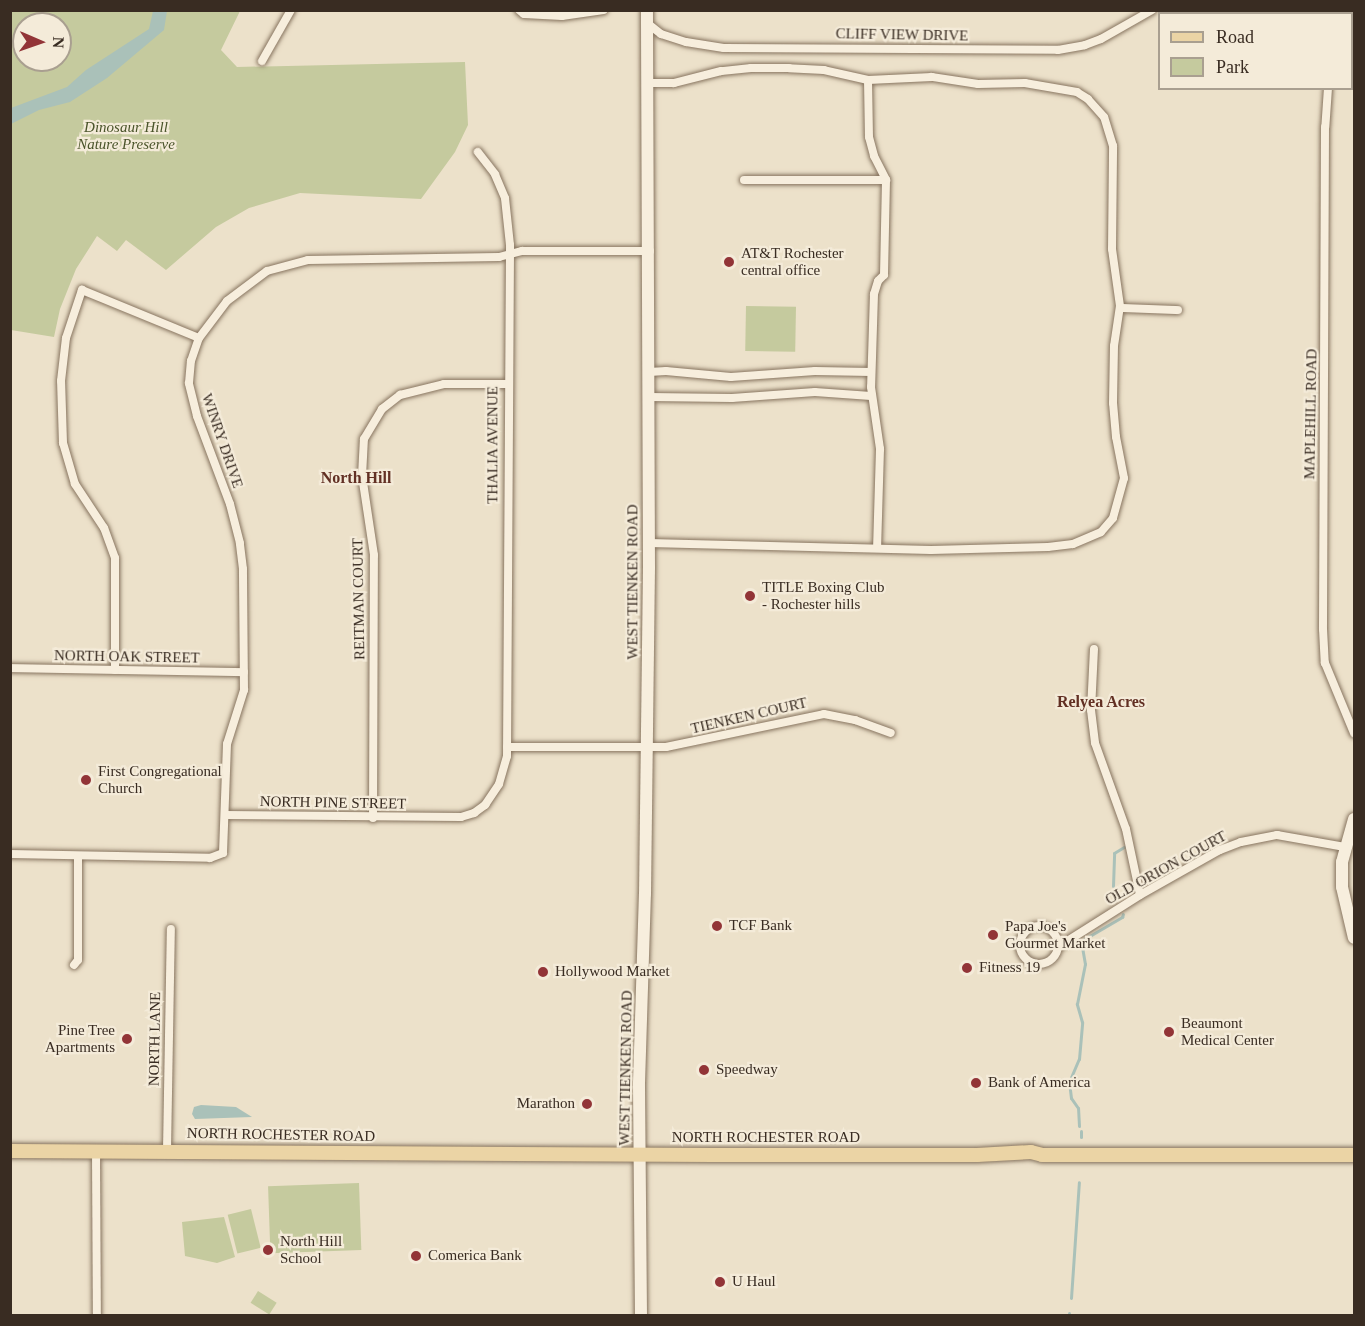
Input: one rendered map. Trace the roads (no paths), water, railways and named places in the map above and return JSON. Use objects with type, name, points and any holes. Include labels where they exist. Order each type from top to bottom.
[{"type":"main road","name":"WEST TIENKEN ROAD","points":[[641,1316],[640,1154],[647,747],[650,251],[647,17]]},
{"type":"main road","points":[[1354,819],[1342,862],[1342,887],[1354,938]]},
{"type":"main road","name":"NORTH ROCHESTER ROAD","points":[[10,1150],[1354,1155]]},
{"type":"street","points":[[262,61],[291,10]]},
{"type":"street","points":[[519,10],[524,14],[562,16],[604,10]]},
{"type":"street","name":"CLIFF VIEW DRIVE","points":[[647,17],[661,34],[686,42],[724,48],[1058,50],[1085,45],[1101,39],[1152,10]]},
{"type":"street","points":[[648,543],[931,550],[1048,547],[1073,544],[1101,532],[1119,504],[1124,478],[1116,437],[1113,403],[1114,346],[1119,308],[1111,209],[1113,146],[1110,130],[1104,117],[1088,99],[1077,92],[1024,83],[978,84],[932,77],[868,80],[824,70],[751,68],[722,71],[675,83],[649,83]]},
{"type":"street","points":[[868,80],[869,137],[874,156],[886,180],[884,275],[878,281],[874,294],[871,396],[880,449],[878,548]]},
{"type":"street","name":"MAPLEHILL ROAD","points":[[1328,90],[1325,127],[1323,629],[1325,663],[1354,733]]},
{"type":"street","name":"THALIA AVENUE","points":[[478,152],[495,174],[505,198],[510,253],[507,384],[507,747]]},
{"type":"street","points":[[744,180],[886,180]]},
{"type":"street","name":"WINRY DRIVE","points":[[225,815],[227,744],[242,696],[244,593],[240,543],[230,504],[197,416],[189,383],[191,361],[199,338],[227,301],[246,284],[284,265],[308,260],[499,257],[520,251],[650,251]]},
{"type":"street","points":[[115,670],[114,558],[104,528],[75,484],[63,443],[63,358],[70,321],[82,290],[199,338]]},
{"type":"street","points":[[1119,308],[1178,310]]},
{"type":"street","points":[[649,372],[666,371],[731,377],[815,371],[872,372]]},
{"type":"street","name":"REITMAN COURT","points":[[374,818],[374,555],[362,476],[364,439],[382,409],[400,394],[444,384],[507,384]]},
{"type":"street","points":[[649,397],[732,398],[815,392],[871,396]]},
{"type":"street","points":[[1094,649],[1092,710],[1095,743],[1126,829],[1140,895]]},
{"type":"street","name":"NORTH OAK STREET","points":[[10,668],[244,672]]},
{"type":"street","name":"TIENKEN COURT","points":[[647,747],[695,743],[818,714],[855,720],[891,733]]},
{"type":"street","points":[[507,747],[647,747]]},
{"type":"street","name":"NORTH PINE STREET","points":[[225,815],[437,818],[474,813],[492,798],[504,770],[507,747]]},
{"type":"street","points":[[10,854],[218,856],[224,853],[225,815]]},
{"type":"street","name":"OLD ORION COURT","points":[[1058,947],[1140,895],[1220,850],[1261,837],[1290,836],[1345,848]]},
{"type":"street","points":[[74,964],[78,960],[78,855]]},
{"type":"street","points":[[1054,934],[1058,947],[1053,958],[1041,964],[1030,962],[1022,954],[1022,938],[1030,929],[1043,927],[1054,934],[1074,936]]},
{"type":"street","name":"NORTH LANE","points":[[171,929],[172,1150]]},
{"type":"street","points":[[96,1151],[97,1316]]},
{"type":"water","points":[[153,11],[167,11],[164,30],[107,78],[70,102],[39,110],[11,124],[11,108],[67,87],[86,70],[149,29]]},
{"type":"water","points":[[201,1105],[236,1107],[252,1117],[195,1119],[192,1114],[194,1107]]},
{"type":"waterway","points":[[1113,886],[1114,853],[1124,847]]},
{"type":"waterway","points":[[1079,1126],[1078,1108],[1071,1098],[1069,1082],[1079,1059],[1082,1022],[1077,1004],[1085,964],[1081,941],[1122,917],[1123,914]]},
{"type":"waterway","points":[[1081,1131],[1081,1137]]},
{"type":"waterway","points":[[1071,1298],[1079,1182]]},
{"type":"place","name":"AT&T Rochester central office","points":[[729,262]]},
{"type":"place","name":"TITLE Boxing Club - Rochester hills","points":[[750,596]]},
{"type":"place","name":"First Congregational Church","points":[[86,780]]},
{"type":"place","name":"TCF Bank","points":[[717,926]]},
{"type":"place","name":"Papa Joe's Gourmet Market","points":[[993,935]]},
{"type":"place","name":"Fitness 19","points":[[967,968]]},
{"type":"place","name":"Hollywood Market","points":[[543,972]]},
{"type":"place","name":"Beaumont Medical Center","points":[[1169,1032]]},
{"type":"place","name":"Pine Tree Apartments","points":[[127,1039]]},
{"type":"place","name":"Speedway","points":[[704,1070]]},
{"type":"place","name":"Bank of America","points":[[976,1083]]},
{"type":"place","name":"Marathon","points":[[587,1104]]},
{"type":"place","name":"North Hill School","points":[[268,1250]]},
{"type":"place","name":"Comerica Bank","points":[[416,1256]]},
{"type":"place","name":"U Haul","points":[[720,1282]]},
{"type":"district","name":"North Hill","points":[[356,478]]},
{"type":"district","name":"Relyea Acres","points":[[1101,702]]},
{"type":"park label","name":"Dinosaur Hill Nature Preserve","points":[[126,136]]}]
